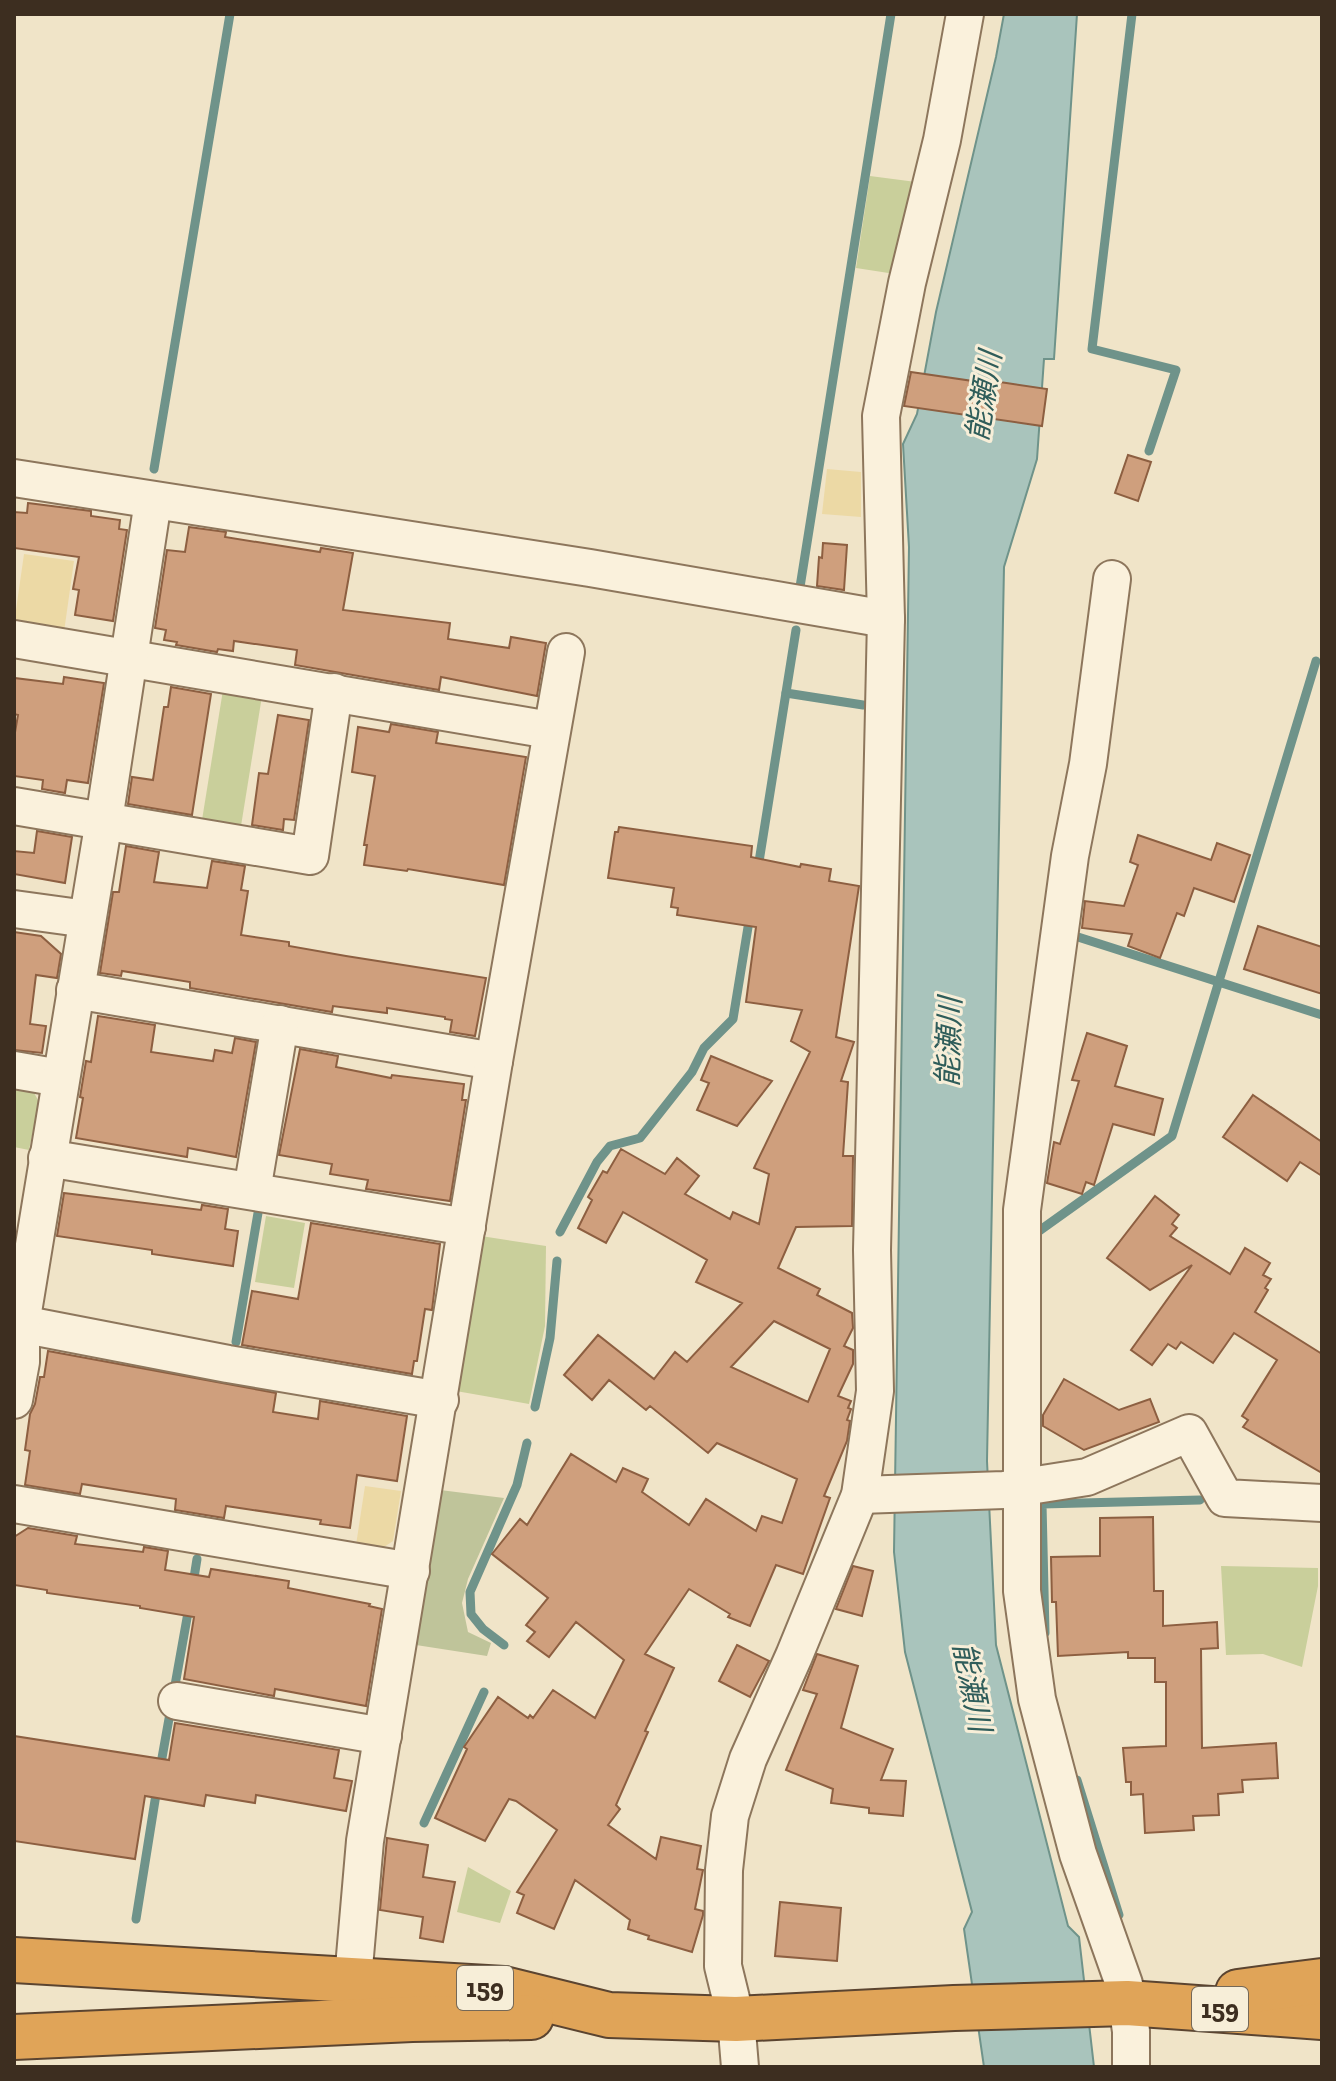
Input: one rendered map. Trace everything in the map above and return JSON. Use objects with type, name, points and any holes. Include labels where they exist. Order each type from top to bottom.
[{"type":"highway","name":"159","points":[[14,1960],[504,1989],[609,2015]]},
{"type":"highway","name":"159","points":[[1131,2004],[1322,1981]]},
{"type":"highway","name":"159","points":[[14,2037],[412,2019],[609,2015],[736,2019],[954,2008],[1131,2004],[1322,2017]]},
{"type":"street","points":[[740,2067],[736,2019],[723,1966],[724,1870],[730,1816],[748,1759],[869,1494],[875,1391],[872,1250],[886,619],[881,416],[907,283],[942,140],[965,14]]},
{"type":"street","points":[[14,478],[590,568],[886,619]]},
{"type":"street","points":[[14,1400],[21,1362],[21,1324],[153,501]]},
{"type":"street","points":[[1112,579],[1088,764],[1070,856],[1022,1210],[1014,1488],[1022,1591],[1037,1699],[1078,1854],[1131,2004],[1131,2067]]},
{"type":"street","points":[[14,639],[550,730]]},
{"type":"street","points":[[353,1979],[365,1841],[494,1061],[566,652]]},
{"type":"street","points":[[14,806],[310,856],[334,692]]},
{"type":"street","points":[[14,909],[87,919]]},
{"type":"street","points":[[75,990],[494,1061]]},
{"type":"street","points":[[252,1191],[280,1024]]},
{"type":"street","points":[[14,1070],[60,1078]]},
{"type":"street","points":[[47,1158],[467,1227]]},
{"type":"street","points":[[21,1324],[228,1364],[440,1400]]},
{"type":"street","points":[[869,1494],[1014,1488],[1087,1477],[1189,1433],[1225,1498],[1322,1503]]},
{"type":"street","points":[[14,1504],[411,1571]]},
{"type":"street","points":[[177,1701],[383,1736]]},
{"type":"green space","points":[[870,176],[916,182],[895,274],[856,268]]},
{"type":"green space","points":[[223,690],[262,696],[241,826],[202,820]]},
{"type":"green space","points":[[14,1085],[32,1089],[39,1102],[29,1150],[14,1147]]},
{"type":"green space","points":[[266,1216],[305,1223],[294,1288],[255,1282]]},
{"type":"green space","points":[[481,1236],[546,1246],[545,1326],[529,1404],[456,1391]]},
{"type":"green space","points":[[440,1490],[504,1498],[468,1579],[462,1603],[468,1632],[491,1643],[487,1656],[416,1645]]},
{"type":"green space","points":[[1221,1566],[1318,1568],[1318,1586],[1302,1667],[1263,1654],[1226,1655]]},
{"type":"green space","points":[[468,1867],[511,1891],[500,1923],[457,1912]]},
{"type":"sand","points":[[827,469],[861,472],[861,517],[822,514]]},
{"type":"sand","points":[[24,554],[74,561],[64,632],[14,624]]},
{"type":"sand","points":[[365,1486],[401,1491],[393,1541],[381,1549],[356,1545]]},
{"type":"water","name":"能瀬川","points":[[1004,14],[1077,14],[1054,359],[1044,359],[1037,459],[1004,567],[987,1461],[996,1645],[1068,1926],[1079,1937],[1094,2067],[984,2067],[964,1929],[972,1912],[905,1652],[894,1552],[909,547],[903,444],[917,414],[936,312]]},
{"type":"building","points":[[911,372],[1047,389],[1042,426],[904,406]]},
{"type":"building","points":[[1128,455],[1151,462],[1138,501],[1115,493]]},
{"type":"building","points":[[28,503],[91,511],[91,516],[120,520],[119,529],[127,530],[113,621],[75,615],[79,590],[73,589],[79,557],[14,548],[14,512],[27,513]]},
{"type":"building","points":[[189,527],[226,532],[225,537],[320,552],[321,548],[353,553],[343,610],[450,623],[448,639],[509,648],[511,637],[546,643],[537,696],[441,677],[439,690],[295,665],[297,650],[234,641],[233,651],[218,649],[217,652],[164,640],[166,630],[155,628],[167,550],[185,552]]},
{"type":"building","points":[[823,543],[847,545],[844,590],[817,586]]},
{"type":"building","points":[[64,677],[104,683],[88,783],[67,780],[65,793],[42,789],[43,780],[14,776],[14,738],[18,715],[14,714],[14,678],[63,684]]},
{"type":"building","points":[[171,687],[211,694],[192,815],[128,804],[132,777],[153,780],[164,707],[168,707]]},
{"type":"building","points":[[278,715],[309,720],[294,820],[284,819],[283,830],[252,825],[259,773],[268,774]]},
{"type":"building","points":[[391,724],[438,732],[436,743],[526,757],[504,885],[364,865],[367,845],[364,845],[375,776],[352,772],[358,727],[389,732]]},
{"type":"building","points":[[619,827],[752,846],[751,857],[800,867],[801,864],[831,869],[829,881],[859,886],[836,1037],[854,1042],[841,1081],[848,1082],[843,1156],[853,1156],[852,1226],[796,1227],[778,1268],[820,1289],[817,1295],[852,1313],[853,1328],[844,1346],[853,1350],[853,1364],[838,1396],[851,1401],[847,1441],[824,1496],[830,1498],[803,1574],[776,1565],[750,1626],[728,1617],[730,1614],[689,1589],[645,1654],[674,1668],[616,1805],[620,1809],[608,1825],[656,1859],[661,1837],[701,1846],[697,1869],[703,1870],[695,1909],[703,1911],[703,1915],[692,1952],[648,1939],[649,1936],[628,1929],[630,1920],[575,1880],[554,1929],[517,1913],[524,1895],[517,1892],[557,1830],[516,1801],[509,1799],[485,1841],[435,1818],[467,1749],[464,1747],[498,1697],[528,1718],[530,1715],[533,1718],[553,1690],[595,1718],[624,1660],[576,1622],[549,1657],[527,1641],[535,1632],[526,1625],[548,1598],[492,1554],[520,1519],[527,1525],[571,1454],[616,1482],[623,1468],[648,1479],[642,1492],[689,1525],[706,1499],[756,1531],[762,1516],[782,1523],[797,1479],[717,1443],[708,1453],[650,1406],[646,1410],[609,1380],[592,1400],[564,1375],[598,1335],[654,1379],[675,1352],[687,1362],[742,1303],[696,1282],[707,1260],[623,1212],[606,1243],[578,1228],[592,1200],[588,1197],[621,1149],[665,1174],[677,1158],[699,1176],[685,1194],[730,1219],[733,1212],[759,1224],[769,1174],[754,1168],[810,1052],[791,1041],[802,1010],[746,1002],[756,927],[677,915],[678,908],[671,907],[674,888],[608,878],[615,832]],"holes":[[[774,1321],[830,1349],[808,1402],[731,1367]]]},
{"type":"building","points":[[37,831],[72,837],[65,883],[14,874],[14,851],[34,853]]},
{"type":"building","points":[[1138,835],[1211,860],[1217,843],[1250,855],[1234,902],[1194,888],[1184,916],[1177,913],[1160,958],[1128,946],[1132,934],[1082,928],[1085,901],[1124,906],[1138,865],[1130,862]]},
{"type":"building","points":[[126,846],[159,852],[154,882],[207,888],[212,861],[245,866],[241,890],[248,891],[241,935],[289,942],[289,946],[486,978],[475,1036],[450,1032],[452,1020],[445,1017],[387,1008],[387,1013],[333,1006],[332,1012],[190,988],[190,982],[122,971],[121,976],[100,973],[113,892],[119,892]]},
{"type":"building","points":[[1258,926],[1322,947],[1322,994],[1244,969]]},
{"type":"building","points":[[14,932],[41,936],[61,954],[57,978],[36,975],[30,1024],[46,1026],[42,1053],[14,1050]]},
{"type":"building","points":[[98,1016],[155,1025],[151,1052],[213,1061],[215,1050],[232,1053],[235,1038],[256,1042],[236,1157],[188,1148],[187,1157],[76,1138],[86,1061],[91,1062]]},
{"type":"building","points":[[1087,1033],[1127,1046],[1115,1086],[1163,1099],[1154,1135],[1113,1124],[1094,1185],[1086,1182],[1082,1194],[1047,1183],[1054,1142],[1060,1144],[1079,1081],[1072,1080]]},
{"type":"building","points":[[300,1049],[338,1056],[336,1067],[391,1078],[392,1075],[464,1084],[462,1100],[466,1100],[450,1201],[366,1189],[368,1180],[330,1174],[332,1164],[279,1155]]},
{"type":"building","points":[[711,1056],[772,1081],[737,1126],[697,1110],[709,1083],[701,1080]]},
{"type":"building","points":[[1253,1095],[1322,1142],[1322,1176],[1300,1162],[1287,1181],[1223,1137]]},
{"type":"building","points":[[64,1193],[201,1210],[202,1205],[228,1209],[225,1229],[238,1231],[233,1266],[57,1236]]},
{"type":"building","points":[[1155,1196],[1179,1215],[1172,1224],[1177,1228],[1170,1236],[1230,1274],[1245,1248],[1270,1263],[1263,1275],[1271,1279],[1265,1288],[1268,1290],[1255,1312],[1322,1354],[1322,1473],[1243,1427],[1248,1420],[1242,1416],[1277,1360],[1234,1333],[1213,1363],[1181,1342],[1176,1349],[1168,1344],[1152,1365],[1131,1350],[1192,1265],[1150,1290],[1107,1258]]},
{"type":"building","points":[[311,1223],[440,1244],[432,1310],[425,1309],[412,1374],[242,1345],[252,1291],[298,1299]]},
{"type":"building","points":[[48,1351],[276,1393],[273,1412],[318,1419],[320,1401],[407,1416],[397,1481],[357,1475],[350,1528],[320,1524],[321,1520],[226,1506],[224,1518],[175,1510],[176,1499],[82,1484],[80,1494],[25,1485],[30,1451],[25,1450],[30,1414],[40,1377],[44,1377]]},
{"type":"building","points":[[1064,1379],[1119,1410],[1150,1399],[1159,1422],[1084,1450],[1043,1426],[1043,1415]]},
{"type":"building","points":[[1153,1517],[1154,1591],[1163,1591],[1163,1626],[1217,1622],[1218,1648],[1201,1649],[1202,1748],[1276,1743],[1278,1778],[1242,1780],[1243,1792],[1218,1794],[1219,1815],[1193,1816],[1194,1830],[1145,1833],[1143,1794],[1131,1795],[1131,1782],[1126,1782],[1123,1748],[1166,1746],[1166,1682],[1155,1682],[1155,1658],[1128,1658],[1128,1652],[1058,1656],[1051,1557],[1100,1556],[1100,1518]]},
{"type":"building","points":[[28,1528],[77,1536],[75,1544],[143,1552],[144,1547],[168,1551],[165,1570],[209,1577],[211,1569],[289,1581],[288,1588],[382,1609],[366,1706],[275,1689],[274,1696],[184,1679],[194,1617],[14,1585],[14,1537]]},
{"type":"building","points":[[853,1566],[873,1571],[862,1616],[836,1609]]},
{"type":"building","points":[[737,1645],[769,1661],[750,1697],[719,1681]]},
{"type":"building","points":[[817,1654],[858,1666],[841,1728],[893,1749],[881,1780],[906,1781],[903,1816],[869,1813],[869,1808],[831,1803],[833,1789],[786,1770],[817,1694],[803,1690]]},
{"type":"building","points":[[175,1723],[339,1750],[334,1778],[352,1781],[346,1811],[256,1795],[255,1803],[206,1795],[204,1806],[145,1796],[135,1859],[14,1841],[14,1736],[169,1760]]},
{"type":"building","points":[[387,1838],[428,1845],[423,1877],[455,1882],[443,1942],[420,1938],[423,1917],[380,1910]]},
{"type":"building","points":[[780,1902],[841,1908],[837,1961],[775,1956]]},
{"type":"waterway","points":[[154,469],[230,14]]},
{"type":"waterway","points":[[800,587],[891,14]]},
{"type":"waterway","points":[[1132,14],[1092,349],[1176,370],[1149,451]]},
{"type":"waterway","points":[[758,868],[796,630]]},
{"type":"waterway","points":[[1039,1231],[1172,1136],[1316,661]]},
{"type":"waterway","points":[[786,693],[863,705]]},
{"type":"waterway","points":[[560,1232],[597,1162],[610,1146],[640,1138],[692,1072],[704,1048],[733,1019],[750,915]]},
{"type":"waterway","points":[[1078,937],[1322,1015]]},
{"type":"waterway","points":[[236,1342],[258,1213]]},
{"type":"waterway","points":[[535,1407],[550,1338],[557,1261]]},
{"type":"waterway","points":[[504,1645],[483,1629],[471,1614],[470,1592],[517,1485],[527,1443]]},
{"type":"waterway","points":[[1045,1633],[1042,1504],[1200,1500]]},
{"type":"waterway","points":[[193,1584],[197,1559]]},
{"type":"waterway","points":[[160,1769],[189,1607]]},
{"type":"waterway","points":[[424,1823],[484,1692]]},
{"type":"waterway","points":[[1077,1780],[1119,1915]]},
{"type":"waterway","points":[[136,1919],[157,1788]]}]
